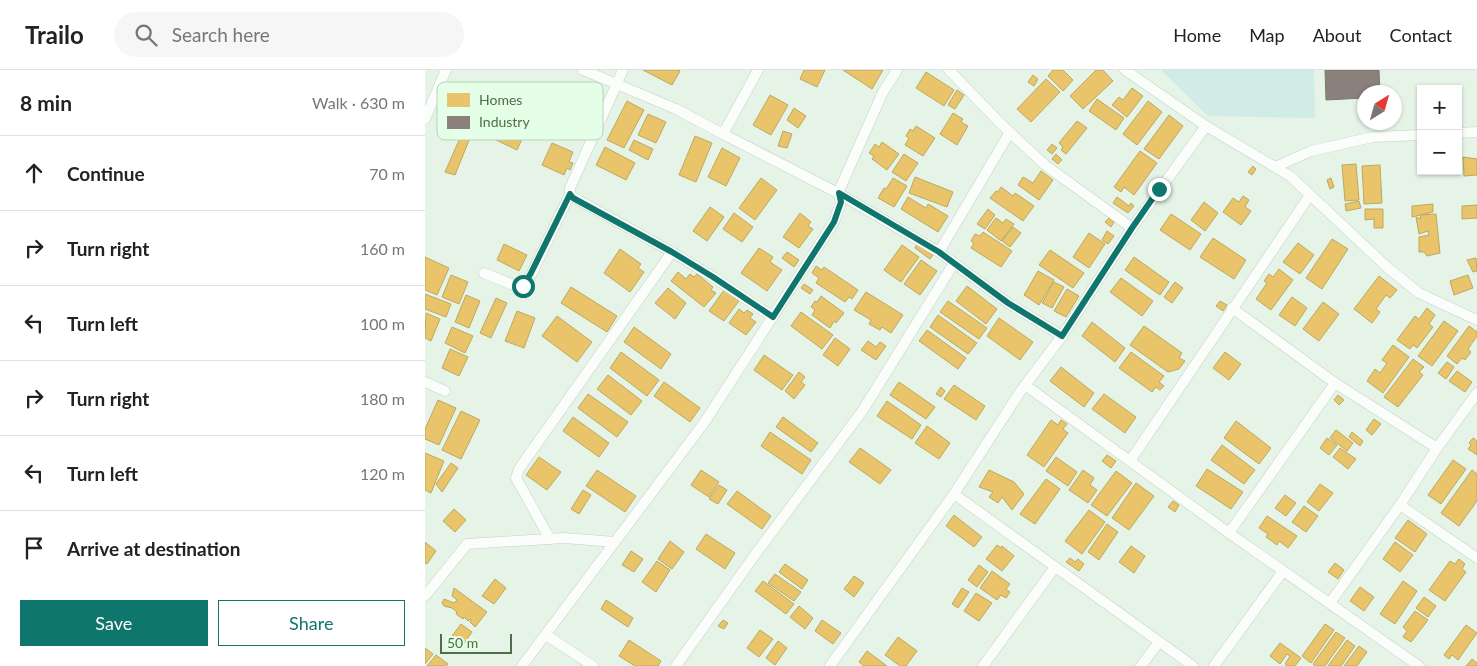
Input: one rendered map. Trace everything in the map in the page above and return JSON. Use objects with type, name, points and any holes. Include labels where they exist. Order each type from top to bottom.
[{"type":"street","points":[[441,82],[446,70]]},
{"type":"street","points":[[583,70],[676,109],[839,193],[939,252],[1008,303],[1062,336]]},
{"type":"street","points":[[603,114],[623,70]]},
{"type":"street","points":[[723,134],[757,70]]},
{"type":"street","points":[[522,666],[704,423],[834,222],[841,202],[839,193],[883,92],[897,70]]},
{"type":"street","points":[[949,70],[1045,165],[1132,228]]},
{"type":"street","points":[[1125,70],[1206,126],[1300,184],[1310,196],[1419,294],[1477,320]]},
{"type":"street","points":[[425,118],[437,91]]},
{"type":"street","points":[[830,666],[954,494],[1025,386],[1062,336],[1132,228],[1206,126]]},
{"type":"street","points":[[939,252],[1010,132]]},
{"type":"street","points":[[1462,133],[1477,132]]},
{"type":"street","points":[[1275,167],[1311,151],[1373,137],[1417,135]]},
{"type":"street","points":[[483,273],[511,284],[523,286],[570,194],[570,188],[591,140]]},
{"type":"street","points":[[570,194],[573,198],[672,252],[773,317]]},
{"type":"street","points":[[1130,461],[1310,196]]},
{"type":"street","points":[[550,539],[518,483],[516,478],[519,469],[672,252]]},
{"type":"street","points":[[676,666],[757,552],[863,410],[954,263]]},
{"type":"street","points":[[1233,308],[1335,383],[1437,448]]},
{"type":"street","points":[[425,382],[445,391]]},
{"type":"street","points":[[1229,533],[1335,383]]},
{"type":"street","points":[[1025,386],[1229,533],[1419,666]]},
{"type":"street","points":[[1330,603],[1477,393]]},
{"type":"street","points":[[954,494],[1193,666]]},
{"type":"street","points":[[1399,505],[1477,558]]},
{"type":"street","points":[[425,596],[467,544],[563,538],[615,542]]},
{"type":"street","points":[[983,666],[1055,567]]},
{"type":"street","points":[[1214,666],[1283,571]]},
{"type":"street","points":[[546,635],[593,666]]},
{"type":"street","points":[[1141,666],[1159,642]]},
{"type":"shaded area","points":[[1161,70],[1314,70],[1315,118],[1208,116]]},
{"type":"building: Homes","points":[[643,70],[679,70],[680,71],[672,85]]},
{"type":"building: Homes","points":[[804,70],[825,70],[817,87],[800,79]]},
{"type":"building: Homes","points":[[843,70],[883,70],[872,89]]},
{"type":"building: Homes","points":[[1053,70],[1063,70],[1073,80],[1063,91],[1048,76]]},
{"type":"building: Homes","points":[[1096,70],[1103,70],[1113,81],[1083,109],[1070,96]]},
{"type":"building: Homes","points":[[926,72],[954,90],[944,106],[916,88]]},
{"type":"building: Homes","points":[[1033,75],[1038,79],[1034,86],[1028,82]]},
{"type":"building: Homes","points":[[1046,79],[1060,92],[1031,122],[1017,109]]},
{"type":"building: Homes","points":[[1132,88],[1143,96],[1127,117],[1112,105],[1119,97],[1123,100]]},
{"type":"building: Homes","points":[[957,90],[964,95],[955,109],[948,105]]},
{"type":"building: Homes","points":[[770,95],[788,105],[771,135],[753,125]]},
{"type":"building: Homes","points":[[1097,99],[1124,118],[1116,130],[1089,111]]},
{"type":"building: Homes","points":[[627,101],[644,110],[624,148],[607,140]]},
{"type":"building: Homes","points":[[1148,101],[1162,112],[1137,145],[1123,134]]},
{"type":"building: Homes","points":[[794,108],[806,116],[798,128],[787,120]]},
{"type":"building: Homes","points":[[953,113],[963,119],[961,122],[968,126],[957,145],[940,134]]},
{"type":"building: Homes","points":[[648,114],[666,122],[656,143],[638,135]]},
{"type":"building: Homes","points":[[1169,115],[1183,126],[1159,159],[1144,149]]},
{"type":"building: Homes","points":[[1077,121],[1087,128],[1066,154],[1061,150],[1063,147],[1059,143]]},
{"type":"building: Homes","points":[[916,126],[935,138],[923,156],[905,145],[909,138],[906,136],[910,129],[913,131]]},
{"type":"building: Homes","points":[[783,131],[792,134],[787,148],[778,146]]},
{"type":"building: Homes","points":[[695,136],[712,143],[696,182],[679,175]]},
{"type":"building: Homes","points":[[459,140],[469,140],[455,175],[445,172]]},
{"type":"building: Homes","points":[[496,140],[522,140],[517,150]]},
{"type":"building: Homes","points":[[634,140],[653,149],[648,160],[629,150]]},
{"type":"building: Homes","points":[[882,142],[899,154],[887,170],[872,159],[874,156],[869,153],[875,144],[879,147]]},
{"type":"building: Homes","points":[[552,143],[573,152],[569,162],[573,163],[570,170],[567,168],[564,175],[542,165]]},
{"type":"building: Homes","points":[[1052,144],[1057,148],[1052,154],[1047,150]]},
{"type":"building: Homes","points":[[605,147],[635,163],[626,180],[596,165]]},
{"type":"building: Homes","points":[[722,148],[740,158],[726,186],[708,177]]},
{"type":"building: Homes","points":[[1140,151],[1157,163],[1134,195],[1124,187],[1121,192],[1114,187]]},
{"type":"building: Homes","points":[[904,154],[918,163],[906,181],[892,172]]},
{"type":"building: Homes","points":[[1056,154],[1062,160],[1058,164],[1052,159]]},
{"type":"building: Homes","points":[[1463,157],[1477,159],[1477,175],[1464,176]]},
{"type":"building: Homes","points":[[1356,164],[1359,200],[1345,201],[1342,165]]},
{"type":"building: Homes","points":[[1380,165],[1382,203],[1364,204],[1362,166]]},
{"type":"building: Homes","points":[[1253,166],[1256,169],[1252,175],[1248,172]]},
{"type":"building: Homes","points":[[1041,171],[1053,180],[1039,200],[1018,185],[1023,177],[1033,183]]},
{"type":"building: Homes","points":[[915,177],[953,192],[947,207],[909,193]]},
{"type":"building: Homes","points":[[761,178],[777,190],[755,220],[739,208]]},
{"type":"building: Homes","points":[[893,178],[907,186],[894,207],[878,198]]},
{"type":"building: Homes","points":[[1331,178],[1334,187],[1330,189],[1327,180]]},
{"type":"building: Homes","points":[[1001,187],[1013,196],[1015,193],[1034,206],[1023,221],[990,198]]},
{"type":"building: Homes","points":[[1243,196],[1249,200],[1245,207],[1251,211],[1241,225],[1223,212],[1233,198],[1239,202]]},
{"type":"building: Homes","points":[[908,197],[926,208],[928,204],[948,216],[938,232],[901,209]]},
{"type":"building: Homes","points":[[1117,197],[1129,206],[1131,203],[1134,206],[1128,213],[1113,203]]},
{"type":"building: Homes","points":[[1359,201],[1361,208],[1346,211],[1345,204]]},
{"type":"building: Homes","points":[[1204,202],[1218,213],[1205,231],[1191,220]]},
{"type":"building: Homes","points":[[1433,204],[1433,212],[1412,217],[1412,206]]},
{"type":"building: Homes","points":[[1477,205],[1477,218],[1462,219],[1462,206]]},
{"type":"building: Homes","points":[[710,207],[724,217],[707,241],[693,231]]},
{"type":"building: Homes","points":[[988,209],[995,215],[985,229],[977,224]]},
{"type":"building: Homes","points":[[1365,209],[1383,209],[1383,228],[1374,228],[1374,219],[1365,220]]},
{"type":"building: Homes","points":[[734,213],[753,227],[742,242],[723,229]]},
{"type":"building: Homes","points":[[800,213],[811,222],[808,226],[813,229],[799,248],[783,237]]},
{"type":"building: Homes","points":[[1171,214],[1201,234],[1190,250],[1160,230]]},
{"type":"building: Homes","points":[[1436,214],[1440,253],[1427,256],[1424,252],[1419,252],[1419,237],[1429,235],[1428,231],[1419,234],[1416,217],[1421,219],[1420,215]]},
{"type":"building: Homes","points":[[996,218],[1003,223],[1006,219],[1014,224],[1001,241],[987,230]]},
{"type":"building: Homes","points":[[1109,218],[1114,222],[1111,227],[1105,222]]},
{"type":"building: Homes","points":[[1013,227],[1021,233],[1010,247],[1002,241]]},
{"type":"building: Homes","points":[[1107,231],[1114,236],[1108,244],[1102,240]]},
{"type":"building: Homes","points":[[983,232],[1012,251],[1001,267],[971,248],[974,243],[971,241],[975,234],[980,236]]},
{"type":"building: Homes","points":[[1089,233],[1105,244],[1089,268],[1073,257]]},
{"type":"building: Homes","points":[[1213,238],[1246,260],[1234,279],[1200,257]]},
{"type":"building: Homes","points":[[1332,239],[1348,249],[1322,289],[1306,278]]},
{"type":"building: Homes","points":[[1298,243],[1314,255],[1300,274],[1283,262]]},
{"type":"building: Homes","points":[[504,244],[527,255],[519,271],[497,260]]},
{"type":"building: Homes","points":[[917,244],[933,255],[930,259],[915,248]]},
{"type":"building: Homes","points":[[902,245],[919,257],[901,282],[884,270]]},
{"type":"building: Homes","points":[[759,248],[773,257],[770,262],[782,270],[767,291],[741,273]]},
{"type":"building: Homes","points":[[620,249],[641,264],[638,268],[644,272],[630,292],[604,273]]},
{"type":"building: Homes","points":[[1050,250],[1084,273],[1073,288],[1039,265]]},
{"type":"building: Homes","points":[[787,252],[799,260],[794,267],[782,258]]},
{"type":"building: Homes","points":[[425,257],[449,268],[437,295],[425,290]]},
{"type":"building: Homes","points":[[1134,257],[1169,282],[1160,295],[1125,270]]},
{"type":"building: Homes","points":[[1476,258],[1477,271],[1473,272],[1467,260]]},
{"type":"building: Homes","points":[[921,260],[937,271],[920,295],[904,284]]},
{"type":"building: Homes","points":[[816,266],[822,270],[824,267],[858,290],[852,299],[849,297],[845,302],[816,283],[819,278],[812,273]]},
{"type":"building: Homes","points":[[1279,269],[1293,280],[1271,310],[1256,299],[1267,283],[1264,281],[1269,274],[1273,277]]},
{"type":"building: Homes","points":[[1038,271],[1054,280],[1039,305],[1024,295]]},
{"type":"building: Homes","points":[[678,272],[686,279],[690,274],[694,277],[697,274],[713,287],[711,290],[716,293],[704,307],[671,281]]},
{"type":"building: Homes","points":[[451,275],[468,282],[459,304],[442,297]]},
{"type":"building: Homes","points":[[1468,275],[1473,288],[1454,295],[1450,281]]},
{"type":"building: Homes","points":[[1379,276],[1397,290],[1390,298],[1386,295],[1376,309],[1380,312],[1372,323],[1354,309]]},
{"type":"building: Homes","points":[[1121,278],[1153,301],[1142,316],[1110,292]]},
{"type":"building: Homes","points":[[1054,282],[1064,287],[1052,308],[1042,303]]},
{"type":"building: Homes","points":[[1175,282],[1183,288],[1172,303],[1164,297]]},
{"type":"building: Homes","points":[[804,284],[813,290],[810,294],[801,288]]},
{"type":"building: Homes","points":[[967,286],[997,309],[986,324],[956,301]]},
{"type":"building: Homes","points":[[571,287],[617,316],[607,332],[561,303]]},
{"type":"building: Homes","points":[[668,288],[686,303],[675,319],[655,303]]},
{"type":"building: Homes","points":[[1067,289],[1079,296],[1066,317],[1054,311]]},
{"type":"building: Homes","points":[[724,290],[739,301],[724,321],[709,311]]},
{"type":"building: Homes","points":[[866,292],[903,315],[891,333],[882,327],[880,330],[869,324],[871,320],[854,310]]},
{"type":"building: Homes","points":[[425,294],[451,304],[446,317],[425,309]]},
{"type":"building: Homes","points":[[466,295],[480,301],[469,328],[455,322]]},
{"type":"building: Homes","points":[[821,296],[844,313],[836,323],[834,321],[830,328],[812,315],[815,310],[811,307]]},
{"type":"building: Homes","points":[[1292,297],[1307,308],[1295,326],[1279,315]]},
{"type":"building: Homes","points":[[496,298],[507,303],[491,338],[480,333]]},
{"type":"building: Homes","points":[[948,301],[987,328],[979,339],[940,312]]},
{"type":"building: Homes","points":[[1220,301],[1227,305],[1223,311],[1216,306]]},
{"type":"building: Homes","points":[[1323,302],[1339,314],[1319,341],[1303,329]]},
{"type":"building: Homes","points":[[1427,308],[1435,315],[1429,324],[1433,327],[1417,348],[1413,345],[1410,349],[1397,340],[1415,316],[1419,319]]},
{"type":"building: Homes","points":[[739,309],[744,313],[747,310],[753,314],[750,318],[756,322],[746,335],[729,323]]},
{"type":"building: Homes","points":[[517,311],[535,318],[524,348],[505,341]]},
{"type":"building: Homes","points":[[801,312],[833,335],[822,349],[791,326]]},
{"type":"building: Homes","points":[[426,313],[440,319],[431,341],[425,338]]},
{"type":"building: Homes","points":[[938,315],[977,343],[968,354],[930,327]]},
{"type":"building: Homes","points":[[557,316],[592,342],[577,362],[542,336]]},
{"type":"building: Homes","points":[[999,318],[1033,342],[1020,360],[987,336]]},
{"type":"building: Homes","points":[[1444,321],[1458,331],[1432,366],[1418,356]]},
{"type":"building: Homes","points":[[1092,322],[1125,348],[1115,362],[1082,336]]},
{"type":"building: Homes","points":[[1144,326],[1182,353],[1179,358],[1185,361],[1179,369],[1168,372],[1130,345]]},
{"type":"building: Homes","points":[[1469,326],[1477,332],[1477,336],[1468,349],[1471,352],[1465,360],[1462,358],[1457,364],[1447,356]]},
{"type":"building: Homes","points":[[452,327],[473,336],[465,353],[445,343]]},
{"type":"building: Homes","points":[[634,327],[671,354],[661,369],[624,342]]},
{"type":"building: Homes","points":[[927,330],[966,358],[958,369],[919,341]]},
{"type":"building: Homes","points":[[835,338],[850,349],[838,366],[823,355]]},
{"type":"building: Homes","points":[[868,341],[876,347],[880,342],[886,346],[876,360],[861,350]]},
{"type":"building: Homes","points":[[1393,345],[1409,357],[1383,393],[1367,381],[1375,369],[1380,373],[1387,363],[1382,360]]},
{"type":"building: Homes","points":[[450,349],[468,357],[459,376],[442,368]]},
{"type":"building: Homes","points":[[621,352],[659,380],[647,396],[610,368]]},
{"type":"building: Homes","points":[[1131,352],[1164,376],[1159,382],[1164,386],[1160,390],[1156,387],[1152,392],[1119,368]]},
{"type":"building: Homes","points":[[1225,352],[1241,364],[1229,380],[1213,368]]},
{"type":"building: Homes","points":[[764,355],[793,375],[782,390],[754,370]]},
{"type":"building: Homes","points":[[1413,359],[1424,367],[1419,372],[1423,375],[1398,407],[1384,397]]},
{"type":"building: Homes","points":[[1447,362],[1454,367],[1446,379],[1438,373]]},
{"type":"building: Homes","points":[[1061,367],[1094,393],[1084,407],[1050,381]]},
{"type":"building: Homes","points":[[1457,371],[1472,382],[1465,392],[1449,381]]},
{"type":"building: Homes","points":[[799,372],[805,377],[801,382],[805,385],[794,399],[785,391]]},
{"type":"building: Homes","points":[[608,375],[642,401],[631,415],[597,389]]},
{"type":"building: Homes","points":[[664,382],[700,408],[690,422],[654,396]]},
{"type":"building: Homes","points":[[899,382],[935,407],[926,419],[890,395]]},
{"type":"building: Homes","points":[[954,385],[985,406],[976,420],[944,399]]},
{"type":"building: Homes","points":[[941,387],[945,391],[941,397],[936,394]]},
{"type":"building: Homes","points":[[588,394],[628,422],[617,437],[578,408]]},
{"type":"building: Homes","points":[[1104,394],[1136,417],[1125,433],[1092,409]]},
{"type":"building: Homes","points":[[1338,395],[1344,400],[1339,405],[1334,400]]},
{"type":"building: Homes","points":[[438,400],[456,408],[439,445],[425,439],[425,429]]},
{"type":"building: Homes","points":[[887,401],[921,425],[912,439],[877,416]]},
{"type":"building: Homes","points":[[461,411],[480,420],[461,459],[442,450]]},
{"type":"building: Homes","points":[[573,417],[609,443],[599,457],[563,431]]},
{"type":"building: Homes","points":[[783,417],[818,443],[811,452],[776,427]]},
{"type":"building: Homes","points":[[1374,419],[1381,424],[1372,435],[1366,430]]},
{"type":"building: Homes","points":[[1051,420],[1058,425],[1061,420],[1067,424],[1063,429],[1068,433],[1044,467],[1027,455]]},
{"type":"building: Homes","points":[[1236,421],[1271,448],[1259,464],[1224,438]]},
{"type":"building: Homes","points":[[927,426],[950,443],[939,459],[915,443]]},
{"type":"building: Homes","points":[[1336,430],[1353,443],[1347,451],[1330,438]]},
{"type":"building: Homes","points":[[770,432],[811,460],[802,474],[761,446]]},
{"type":"building: Homes","points":[[1352,432],[1363,441],[1360,446],[1349,437]]},
{"type":"building: Homes","points":[[1327,438],[1337,445],[1329,455],[1320,448]]},
{"type":"building: Homes","points":[[1473,438],[1477,441],[1477,455],[1468,449],[1471,445],[1469,443]]},
{"type":"building: Homes","points":[[1222,445],[1255,470],[1244,484],[1211,460]]},
{"type":"building: Homes","points":[[860,448],[891,470],[880,484],[849,462]]},
{"type":"building: Homes","points":[[1340,448],[1356,459],[1348,469],[1333,457]]},
{"type":"building: Homes","points":[[425,453],[444,461],[431,493],[425,490]]},
{"type":"building: Homes","points":[[1107,455],[1116,461],[1111,468],[1102,461]]},
{"type":"building: Homes","points":[[539,457],[561,472],[547,490],[526,475]]},
{"type":"building: Homes","points":[[1056,457],[1077,472],[1068,486],[1046,471]]},
{"type":"building: Homes","points":[[1453,460],[1466,469],[1441,504],[1428,495]]},
{"type":"building: Homes","points":[[451,463],[458,468],[442,492],[436,484]]},
{"type":"building: Homes","points":[[1207,469],[1243,492],[1231,509],[1196,486]]},
{"type":"building: Homes","points":[[597,470],[636,496],[625,512],[586,486]]},
{"type":"building: Homes","points":[[701,470],[719,482],[709,497],[691,485]]},
{"type":"building: Homes","points":[[989,470],[1014,482],[1024,494],[1012,510],[1002,497],[998,503],[989,497],[993,492],[979,487]]},
{"type":"building: Homes","points":[[1083,470],[1094,478],[1090,485],[1097,490],[1088,503],[1069,490]]},
{"type":"building: Homes","points":[[1472,470],[1477,474],[1477,501],[1459,526],[1441,513]]},
{"type":"building: Homes","points":[[1116,471],[1132,483],[1107,516],[1091,505]]},
{"type":"building: Homes","points":[[1046,479],[1060,489],[1035,524],[1020,514]]},
{"type":"building: Homes","points":[[1136,483],[1154,496],[1129,530],[1112,518]]},
{"type":"building: Homes","points":[[1320,484],[1333,493],[1319,511],[1307,502]]},
{"type":"building: Homes","points":[[719,485],[727,490],[718,504],[709,499]]},
{"type":"building: Homes","points":[[583,490],[591,495],[579,514],[571,509]]},
{"type":"building: Homes","points":[[737,491],[771,516],[762,529],[727,504]]},
{"type":"building: Homes","points":[[1285,495],[1296,503],[1286,516],[1275,508]]},
{"type":"building: Homes","points":[[1173,501],[1179,505],[1175,512],[1168,507]]},
{"type":"building: Homes","points":[[1304,506],[1318,516],[1306,532],[1292,522]]},
{"type":"building: Homes","points":[[454,509],[466,520],[455,532],[443,521]]},
{"type":"building: Homes","points":[[1089,510],[1105,522],[1082,554],[1065,541]]},
{"type":"building: Homes","points":[[954,515],[982,537],[974,547],[946,526]]},
{"type":"building: Homes","points":[[1267,516],[1297,536],[1288,548],[1279,541],[1277,545],[1266,537],[1268,534],[1259,528]]},
{"type":"building: Homes","points":[[1408,520],[1427,534],[1415,552],[1395,538]]},
{"type":"building: Homes","points":[[1107,524],[1118,532],[1099,560],[1088,552]]},
{"type":"building: Homes","points":[[706,534],[735,553],[725,569],[696,549]]},
{"type":"building: Homes","points":[[670,541],[684,552],[672,569],[658,559]]},
{"type":"building: Homes","points":[[425,542],[436,551],[427,564],[425,563]]},
{"type":"building: Homes","points":[[1395,542],[1413,555],[1400,572],[1383,559]]},
{"type":"building: Homes","points":[[997,545],[1001,548],[1002,546],[1014,556],[1002,571],[986,559]]},
{"type":"building: Homes","points":[[1131,546],[1145,556],[1134,573],[1119,562]]},
{"type":"building: Homes","points":[[631,551],[643,559],[634,572],[622,565]]},
{"type":"building: Homes","points":[[1070,558],[1075,562],[1078,559],[1084,564],[1079,571],[1066,562]]},
{"type":"building: Homes","points":[[1459,559],[1465,564],[1462,569],[1466,572],[1445,601],[1429,590],[1450,561],[1455,564]]},
{"type":"building: Homes","points":[[657,561],[670,570],[656,592],[642,582]]},
{"type":"building: Homes","points":[[1335,563],[1344,570],[1338,579],[1328,572]]},
{"type":"building: Homes","points":[[785,564],[808,580],[802,589],[779,572]]},
{"type":"building: Homes","points":[[979,565],[988,572],[977,587],[968,580]]},
{"type":"building: Homes","points":[[992,571],[1010,584],[1006,589],[1010,592],[1006,598],[1001,595],[997,600],[980,588]]},
{"type":"building: Homes","points":[[775,574],[801,592],[794,601],[768,583]]},
{"type":"building: Homes","points":[[854,576],[864,583],[854,597],[844,589]]},
{"type":"building: Homes","points":[[495,579],[506,588],[494,604],[482,596]]},
{"type":"building: Homes","points":[[763,581],[794,604],[786,614],[755,591]]},
{"type":"building: Homes","points":[[1403,581],[1417,591],[1395,624],[1380,614]]},
{"type":"building: Homes","points":[[1360,587],[1374,597],[1364,611],[1350,601]]},
{"type":"building: Homes","points":[[454,588],[487,612],[475,627],[470,622],[470,619],[468,621],[464,617],[463,619],[452,608],[444,606],[442,603],[444,599],[454,603],[457,600],[452,596]]},
{"type":"building: Homes","points":[[962,588],[969,592],[958,608],[952,604]]},
{"type":"building: Homes","points":[[976,593],[992,603],[979,621],[964,611]]},
{"type":"building: Homes","points":[[1424,597],[1436,606],[1428,617],[1416,608]]},
{"type":"building: Homes","points":[[606,600],[633,618],[628,627],[601,609]]},
{"type":"building: Homes","points":[[799,606],[813,618],[805,629],[790,617]]},
{"type":"building: Homes","points":[[1415,611],[1428,620],[1411,642],[1403,637],[1407,631],[1403,627]]},
{"type":"building: Homes","points":[[723,620],[728,623],[724,629],[718,626]]},
{"type":"building: Homes","points":[[822,620],[841,633],[833,644],[815,631]]},
{"type":"building: Homes","points":[[461,624],[472,632],[461,648],[449,640]]},
{"type":"building: Homes","points":[[1325,624],[1334,630],[1311,663],[1302,656]]},
{"type":"building: Homes","points":[[1466,625],[1477,633],[1458,660],[1452,655],[1449,659],[1444,655]]},
{"type":"building: Homes","points":[[760,630],[773,639],[759,657],[747,648]]},
{"type":"building: Homes","points":[[1336,632],[1345,638],[1325,666],[1315,666],[1313,664]]},
{"type":"building: Homes","points":[[898,637],[917,651],[906,666],[900,666],[885,655]]},
{"type":"building: Homes","points":[[629,640],[661,661],[658,666],[635,666],[619,656]]},
{"type":"building: Homes","points":[[1347,640],[1355,646],[1341,666],[1328,666]]},
{"type":"building: Homes","points":[[778,641],[787,648],[775,665],[766,658]]},
{"type":"building: Homes","points":[[1280,643],[1301,658],[1295,666],[1287,666],[1285,664],[1290,656],[1287,654],[1280,664],[1270,656]]},
{"type":"building: Homes","points":[[1359,646],[1367,652],[1357,666],[1344,666]]},
{"type":"building: Homes","points":[[425,648],[433,654],[425,664]]},
{"type":"building: Homes","points":[[867,651],[887,666],[864,666],[859,662]]},
{"type":"building: Homes","points":[[436,655],[448,664],[446,666],[427,666]]},
{"type":"building: Homes","points":[[1472,659],[1477,663],[1477,666],[1466,666]]},
{"type":"building: Industry","points":[[1325,70],[1379,70],[1380,85],[1357,85],[1357,98],[1326,100]]},
{"type":"route","points":[[523,286],[570,194],[573,198],[672,252],[773,317],[834,222],[841,202],[839,193],[939,252],[1008,303],[1062,336],[1159,189]]}]
